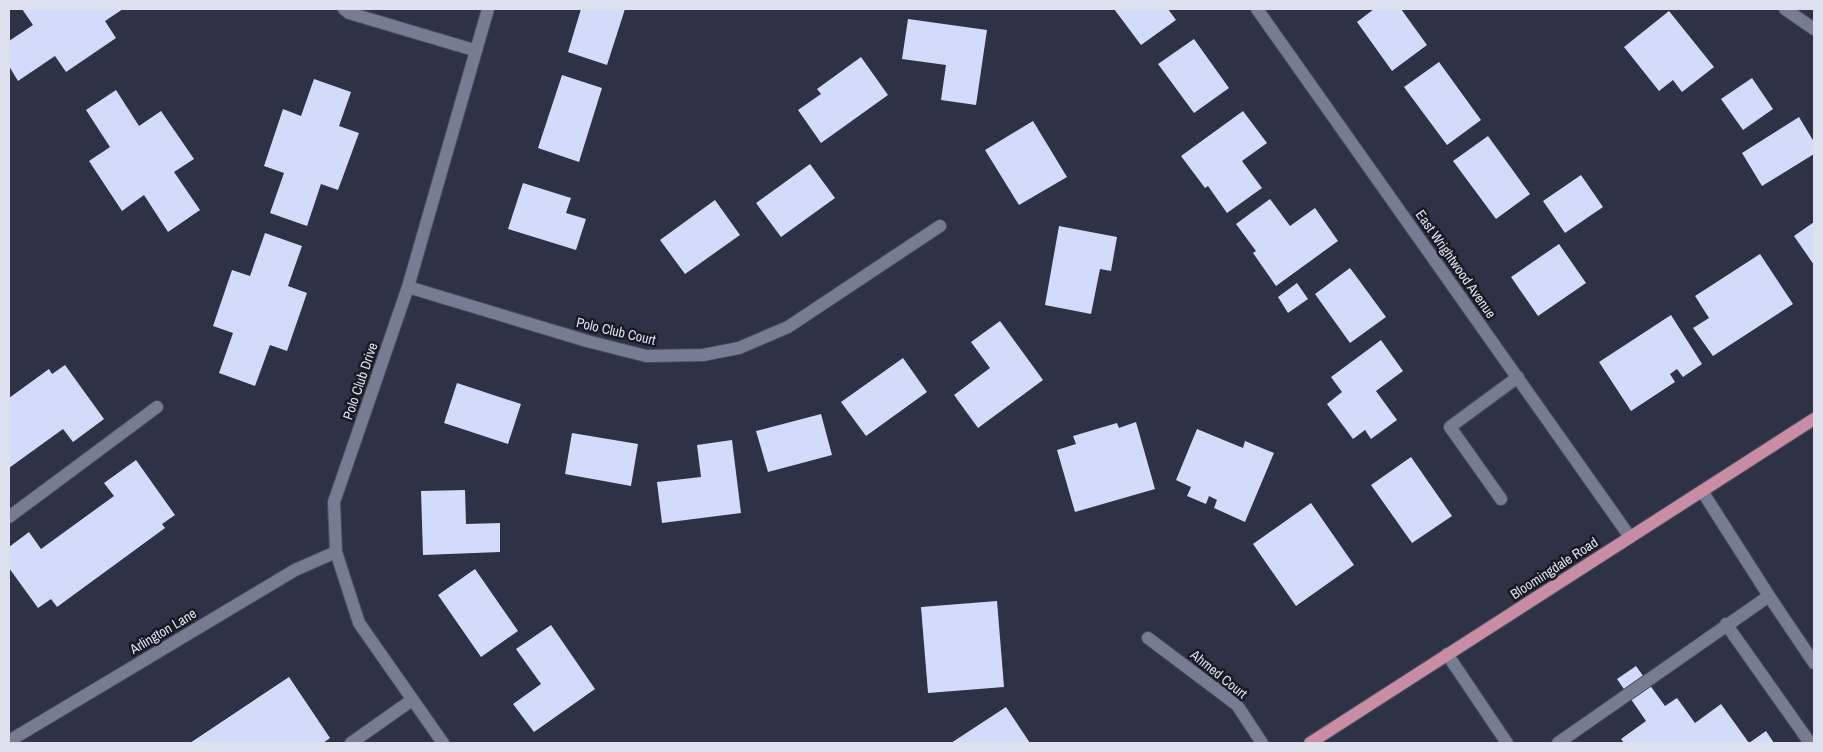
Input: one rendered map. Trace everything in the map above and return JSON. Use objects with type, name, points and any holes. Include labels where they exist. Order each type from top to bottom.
[{"type":"main road","name":"Bloomingdale Road","points":[[1310,743],[1814,419]]},
{"type":"street","points":[[344,9],[348,13],[474,50]]},
{"type":"street","name":"Polo Club Drive","points":[[443,743],[359,623],[336,552],[334,502],[408,287],[474,50],[488,9]]},
{"type":"street","name":"East Wrightwood Avenue","points":[[1257,9],[1630,537]]},
{"type":"street","points":[[1785,9],[1814,29]]},
{"type":"street","name":"Polo Club Court","points":[[408,287],[587,341],[646,356],[703,355],[739,348],[788,327],[940,226]]},
{"type":"street","points":[[1500,499],[1450,427],[1518,377]]},
{"type":"street","points":[[9,517],[157,407]]},
{"type":"street","points":[[1702,491],[1814,663]]},
{"type":"street","name":"Arlington Lane","points":[[9,741],[295,570],[336,552]]},
{"type":"street","points":[[1558,743],[1726,624],[1769,596]]},
{"type":"street","points":[[1726,624],[1810,743]]},
{"type":"street","name":"Ahmed Court","points":[[1148,638],[1237,705],[1262,743]]},
{"type":"street","points":[[1447,654],[1507,743]]},
{"type":"street","points":[[351,743],[412,700]]},
{"type":"building","points":[[22,9],[123,9],[105,21],[116,38],[66,72],[55,56],[18,81],[9,66],[9,41],[33,25]]},
{"type":"building","points":[[581,9],[625,9],[607,65],[568,52]]},
{"type":"building","points":[[1114,9],[1168,9],[1176,20],[1141,45]]},
{"type":"building","points":[[1374,9],[1401,9],[1427,45],[1392,71],[1357,22]]},
{"type":"building","points":[[1669,11],[1714,67],[1682,92],[1673,80],[1659,91],[1624,47]]},
{"type":"building","points":[[908,19],[987,30],[976,105],[941,100],[946,65],[902,59]]},
{"type":"building","points":[[1194,39],[1229,88],[1194,113],[1158,64]]},
{"type":"building","points":[[861,57],[888,95],[821,143],[798,110],[821,94],[817,89]]},
{"type":"building","points":[[1439,62],[1481,120],[1447,145],[1404,87]]},
{"type":"building","points":[[562,75],[602,88],[579,162],[538,148]]},
{"type":"building","points":[[1752,78],[1773,109],[1743,130],[1721,99]]},
{"type":"building","points":[[314,79],[351,92],[339,126],[359,133],[338,190],[321,184],[307,226],[270,213],[284,173],[264,166],[283,109],[301,116]]},
{"type":"building","points":[[116,90],[139,126],[161,111],[194,159],[174,172],[200,210],[168,232],[144,195],[122,211],[89,161],[110,147],[86,110]]},
{"type":"building","points":[[1243,111],[1267,143],[1242,161],[1262,188],[1227,213],[1208,186],[1205,188],[1181,156]]},
{"type":"building","points":[[1799,117],[1814,142],[1814,154],[1762,186],[1742,153]]},
{"type":"building","points":[[1033,121],[1067,177],[1019,205],[985,150]]},
{"type":"building","points":[[1488,136],[1530,194],[1496,219],[1453,161]]},
{"type":"building","points":[[810,164],[835,198],[781,237],[756,203]]},
{"type":"building","points":[[1581,175],[1603,207],[1565,233],[1543,201]]},
{"type":"building","points":[[523,183],[571,198],[566,213],[586,219],[576,250],[508,229]]},
{"type":"building","points":[[1270,199],[1290,226],[1315,208],[1338,241],[1276,286],[1253,253],[1256,251],[1236,224]]},
{"type":"building","points":[[715,200],[740,235],[685,274],[660,240]]},
{"type":"building","points":[[1814,222],[1814,265],[1794,236]]},
{"type":"building","points":[[1059,226],[1117,237],[1111,271],[1100,269],[1091,314],[1045,305]]},
{"type":"building","points":[[265,233],[302,246],[288,286],[307,293],[287,351],[270,345],[255,386],[219,373],[233,333],[213,326],[232,270],[250,276]]},
{"type":"building","points":[[1559,244],[1586,283],[1538,316],[1511,277]]},
{"type":"building","points":[[1760,254],[1793,304],[1713,356],[1693,328],[1709,318],[1695,296]]},
{"type":"building","points":[[1350,268],[1386,317],[1350,343],[1315,294]]},
{"type":"building","points":[[1297,283],[1308,299],[1288,313],[1278,297]]},
{"type":"building","points":[[1671,315],[1702,364],[1683,377],[1677,369],[1670,374],[1675,382],[1631,411],[1599,362]]},
{"type":"building","points":[[1000,321],[1043,380],[978,428],[954,395],[990,368],[971,342]]},
{"type":"building","points":[[1381,340],[1403,371],[1376,391],[1397,420],[1371,439],[1365,430],[1353,439],[1327,404],[1342,392],[1331,377]]},
{"type":"building","points":[[903,358],[927,392],[866,436],[841,402]]},
{"type":"building","points":[[65,365],[104,419],[73,442],[63,429],[9,468],[9,398],[49,369],[52,374]]},
{"type":"building","points":[[457,383],[521,404],[508,444],[444,423]]},
{"type":"building","points":[[821,414],[832,455],[768,472],[756,431]]},
{"type":"building","points":[[1136,422],[1155,489],[1075,512],[1057,450],[1076,444],[1073,436],[1117,423],[1119,428]]},
{"type":"building","points":[[1197,429],[1243,448],[1245,441],[1274,453],[1245,522],[1214,508],[1217,500],[1209,496],[1206,504],[1187,496],[1191,487],[1176,480]]},
{"type":"building","points":[[572,433],[638,444],[631,486],[565,474]]},
{"type":"building","points":[[732,440],[741,513],[662,523],[657,482],[701,477],[697,445]]},
{"type":"building","points":[[1411,457],[1452,516],[1412,543],[1371,485]]},
{"type":"building","points":[[136,460],[175,515],[162,524],[165,528],[57,607],[51,599],[38,608],[9,568],[9,547],[29,532],[41,549],[114,496],[104,483]]},
{"type":"building","points":[[465,490],[466,524],[500,523],[500,552],[423,555],[421,491]]},
{"type":"building","points":[[1311,503],[1354,565],[1296,606],[1253,544]]},
{"type":"building","points":[[475,569],[518,631],[481,657],[438,595]]},
{"type":"building","points":[[997,601],[1004,687],[928,693],[921,607]]},
{"type":"building","points":[[551,625],[595,689],[534,732],[513,704],[541,684],[516,649]]},
{"type":"building","points":[[1636,666],[1665,706],[1677,698],[1695,723],[1721,704],[1749,743],[1624,743],[1621,739],[1646,721],[1617,679]]},
{"type":"building","points":[[289,677],[330,738],[323,743],[190,743]]},
{"type":"building","points":[[1006,707],[1030,743],[951,743]]},
{"type":"building","points":[[1766,731],[1774,743],[1749,743]]}]
